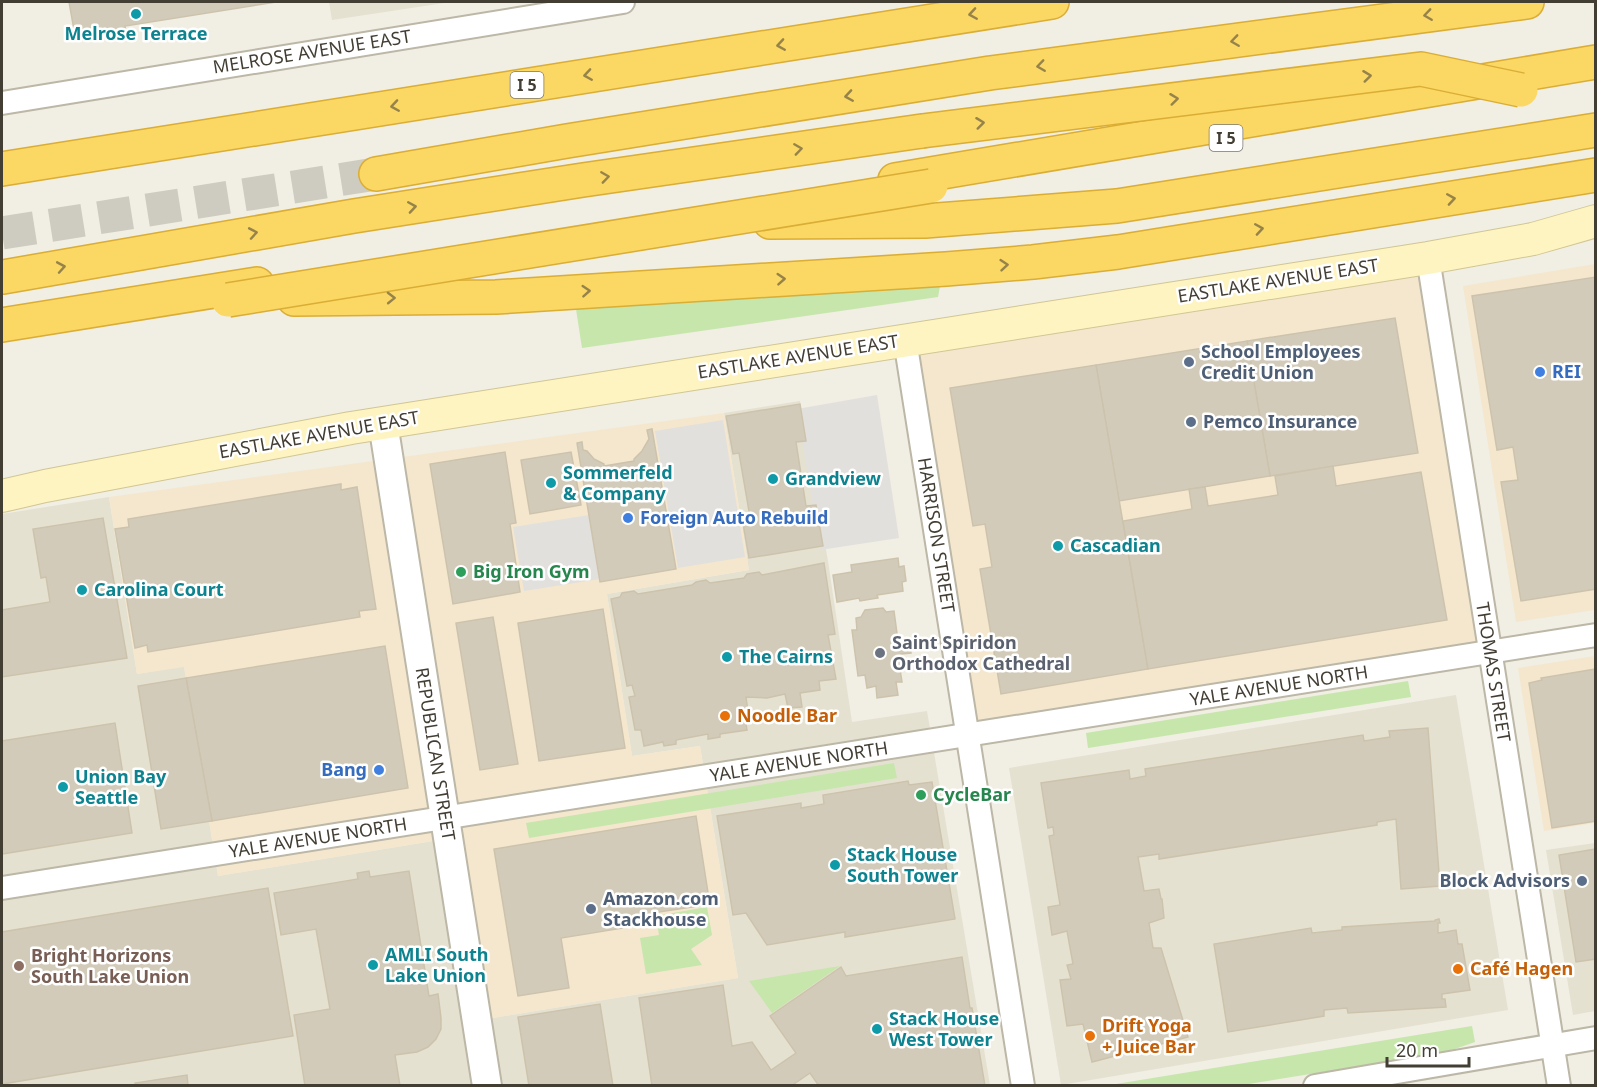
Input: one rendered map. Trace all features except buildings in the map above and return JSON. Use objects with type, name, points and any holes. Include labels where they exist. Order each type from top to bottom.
[{"type":"highway","name":"I 5","points":[[2,169],[1052,2]]},
{"type":"highway","points":[[376,174],[990,73],[1527,2]]},
{"type":"highway","points":[[2,325],[636,224],[1596,62]]},
{"type":"highway","points":[[3,277],[354,216],[571,182],[922,131],[1421,69],[1521,90]]},
{"type":"highway","name":"I 5","points":[[2,338],[1596,76]]},
{"type":"highway","points":[[636,224],[925,220],[1117,206],[1596,130]]},
{"type":"highway","points":[[228,300],[496,297],[1033,262],[1118,252],[1596,175]]},
{"type":"main road","name":"EASTLAKE AVENUE EAST","points":[[2,496],[383,423],[1428,258],[1533,239],[1596,221]]},
{"type":"street","name":"MELROSE AVENUE EAST","points":[[2,104],[623,2]]},
{"type":"street","name":"THOMAS STREET","points":[[1428,258],[1559,1086]]},
{"type":"street","name":"HARRISON STREET","points":[[905,340],[1023,1086]]},
{"type":"street","name":"REPUBLICAN STREET","points":[[383,423],[487,1086]]},
{"type":"street","name":"YALE AVENUE NORTH","points":[[2,888],[1596,635]]},
{"type":"street","points":[[1316,1086],[1596,1038]]},
{"type":"shaded area","points":[[329,2],[451,2],[332,20]]},
{"type":"shaded area","points":[[1428,258],[1490,652],[967,735],[905,340]]},
{"type":"shaded area","name":"REI","points":[[1595,264],[1595,610],[1516,622],[1463,286]]},
{"type":"shaded area","points":[[877,395],[899,538],[820,550],[797,409]]},
{"type":"shaded area","points":[[800,401],[828,561],[852,722],[927,711],[990,1085],[2,1086],[2,514],[109,497],[137,674],[184,666],[218,876],[433,841],[462,1023],[738,978],[700,746],[632,756],[607,594],[749,570],[724,413]]},
{"type":"shaded area","points":[[724,413],[749,570],[607,594],[632,756],[700,746],[738,978],[462,1023],[433,841],[218,876],[184,667],[137,674],[109,497]]},
{"type":"shaded area","points":[[723,420],[745,557],[678,568],[655,431]]},
{"type":"shaded area","points":[[589,515],[600,579],[524,591],[513,527]]},
{"type":"shaded area","points":[[1595,656],[1595,823],[1544,831],[1518,668]]},
{"type":"shaded area","points":[[1456,695],[1508,1010],[1061,1085],[1009,768]]},
{"type":"shaded area","points":[[1595,843],[1595,1011],[1573,1015],[1546,850]]},
{"type":"green space","points":[[940,286],[938,297],[582,348],[576,309]]},
{"type":"green space","points":[[1408,681],[1411,697],[1088,748],[1086,733]]},
{"type":"green space","points":[[894,763],[897,778],[529,838],[526,823]]},
{"type":"green space","points":[[707,907],[712,935],[691,949],[702,965],[646,974],[640,938],[659,935],[656,916]]},
{"type":"green space","points":[[840,966],[772,1013],[749,981]]},
{"type":"green space","points":[[1472,1026],[1475,1042],[1446,1052],[1242,1085],[1110,1085]]},
{"type":"tunnel","points":[[2,233],[376,174]]},
{"type":"place","name":"Melrose Terrace","points":[[136,14]]},
{"type":"place","name":"School Employees Credit Union","points":[[1189,362]]},
{"type":"place","name":"REI","points":[[1540,372]]},
{"type":"place","name":"Pemco Insurance","points":[[1191,422]]},
{"type":"place","name":"Grandview","points":[[773,479]]},
{"type":"place","name":"Sommerfeld & Company","points":[[551,483]]},
{"type":"place","name":"Foreign Auto Rebuild","points":[[628,518]]},
{"type":"place","name":"Cascadian","points":[[1058,546]]},
{"type":"place","name":"Big Iron Gym","points":[[461,572]]},
{"type":"place","name":"Carolina Court","points":[[82,590]]},
{"type":"place","name":"Saint Spiridon Orthodox Cathedral","points":[[880,653]]},
{"type":"place","name":"The Cairns","points":[[727,657]]},
{"type":"place","name":"Noodle Bar","points":[[725,716]]},
{"type":"place","name":"Bang","points":[[379,770]]},
{"type":"place","name":"Union Bay Seattle","points":[[63,787]]},
{"type":"place","name":"CycleBar","points":[[921,795]]},
{"type":"place","name":"Stack House South Tower","points":[[835,865]]},
{"type":"place","name":"Block Advisors","points":[[1582,881]]},
{"type":"place","name":"Amazon.com Stackhouse","points":[[591,909]]},
{"type":"place","name":"AMLI South Lake Union","points":[[373,965]]},
{"type":"place","name":"Bright Horizons South Lake Union","points":[[19,966]]},
{"type":"place","name":"Café Hagen","points":[[1458,969]]},
{"type":"place","name":"Stack House West Tower","points":[[877,1029]]},
{"type":"place","name":"Drift Yoga + Juice Bar","points":[[1090,1036]]}]
